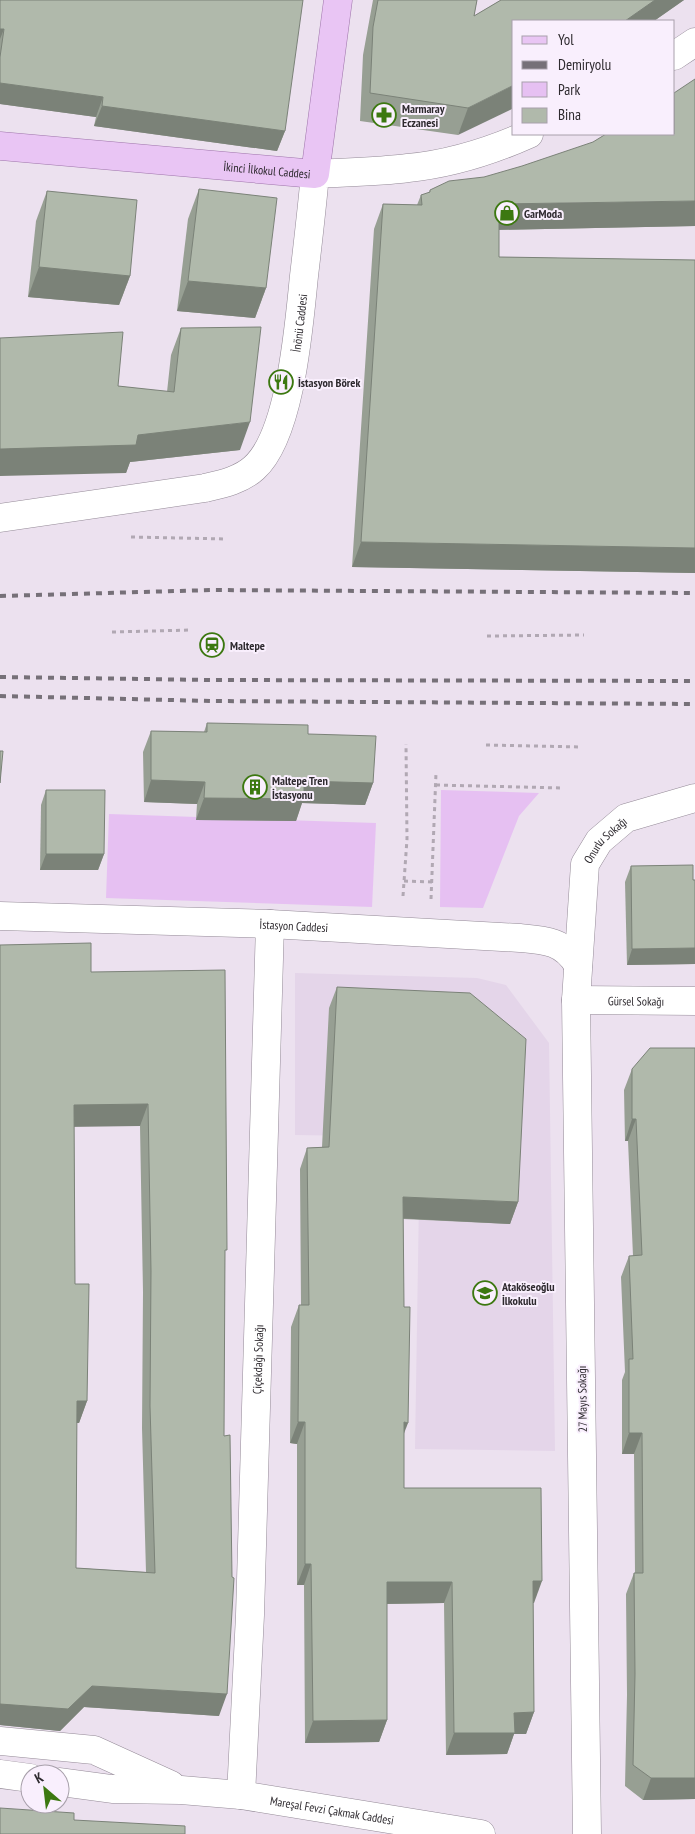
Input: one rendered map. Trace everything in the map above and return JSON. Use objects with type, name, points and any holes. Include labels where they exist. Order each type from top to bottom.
[{"type":"main road","name":"İnönü Caddesi","points":[[315,174],[338,0]]},
{"type":"main road","name":"İkinci İlkokul Caddesi","points":[[0,146],[315,174]]},
{"type":"street","points":[[675,55],[695,42]]},
{"type":"street","name":"İkinci İlkokul Caddesi","points":[[315,174],[409,168],[455,160],[503,146],[527,135]]},
{"type":"street","name":"İnönü Caddesi","points":[[0,518],[205,488],[233,481],[254,469],[266,453],[284,410],[296,346],[315,174]]},
{"type":"street","name":"Onurlu Sokağı","points":[[578,965],[585,864],[599,842],[626,818],[695,798]]},
{"type":"street","name":"İstasyon Caddesi","points":[[0,916],[270,924],[542,940],[560,945],[570,953],[578,965]]},
{"type":"street","name":"Çiçekdağı Sokağı","points":[[241,1795],[250,1605],[270,924]]},
{"type":"street","name":"27 Mayıs Sokağı","points":[[578,965],[576,1000],[588,1834]]},
{"type":"street","name":"Gürsel Sokağı","points":[[576,1000],[695,1001]]},
{"type":"street","name":"Mareşal Fevzi Çakmak Caddesi","points":[[0,1741],[94,1750],[181,1790]]},
{"type":"street","points":[[0,1774],[20,1777]]},
{"type":"street","name":"Mareşal Fevzi Çakmak Caddesi","points":[[70,1783],[112,1789],[181,1790],[241,1795],[481,1834]]},
{"type":"path","points":[[122,536],[225,539]]},
{"type":"path","points":[[112,632],[191,630]]},
{"type":"path","points":[[487,636],[584,636]]},
{"type":"path","points":[[400,931],[407,839],[406,744]]},
{"type":"path","points":[[486,745],[580,747]]},
{"type":"path","points":[[431,901],[436,773]]},
{"type":"path","points":[[436,785],[563,788]]},
{"type":"path","points":[[404,881],[432,882]]},
{"type":"shaded area","name":"Ataköseoğlu İlkokulu","points":[[295,973],[477,978],[506,985],[549,1043],[555,1451],[415,1449],[420,1137],[295,1135]]},
{"type":"green space","points":[[441,790],[539,793],[519,816],[483,908],[440,907]]},
{"type":"green space","points":[[109,814],[376,823],[372,907],[106,898]]},
{"type":"building","points":[[0,0],[303,0],[285,131],[102,106],[103,97],[0,83],[0,57],[4,29],[0,29]]},
{"type":"building","points":[[378,0],[477,0],[474,16],[501,0],[655,0],[626,20],[512,20],[512,86],[468,108],[370,93],[373,27]]},
{"type":"building","points":[[695,79],[695,201],[499,204],[499,257],[695,260],[695,548],[361,542],[383,204],[422,205],[421,195],[449,181],[484,177],[522,166],[593,142],[604,135],[675,135],[675,92]]},
{"type":"building","points":[[199,189],[277,198],[266,288],[188,281]]},
{"type":"building","points":[[47,191],[137,200],[130,276],[39,267]]},
{"type":"building","points":[[261,327],[250,422],[138,435],[136,445],[0,449],[0,338],[123,332],[118,386],[174,392],[181,328]]},
{"type":"building","name":"Maltepe Tren İstasyonu","points":[[207,723],[308,725],[308,734],[376,736],[373,783],[304,781],[304,799],[204,798],[205,782],[151,780],[151,731],[207,732]]},
{"type":"building","points":[[0,751],[3,751],[0,783]]},
{"type":"building","points":[[46,790],[105,790],[104,854],[46,854]]},
{"type":"building","points":[[693,865],[693,880],[695,880],[695,948],[632,949],[631,866]]},
{"type":"building","points":[[91,943],[91,972],[225,970],[227,1250],[225,1250],[224,1436],[230,1435],[232,1577],[234,1578],[227,1694],[92,1686],[68,1709],[0,1704],[0,945]],"holes":[[[148,1104],[151,1271],[150,1406],[155,1573],[76,1568],[77,1401],[87,1401],[89,1284],[75,1284],[74,1105]]]},
{"type":"building","points":[[337,987],[470,993],[526,1039],[518,1202],[403,1197],[404,1307],[410,1307],[408,1423],[404,1422],[404,1488],[541,1488],[542,1581],[533,1581],[534,1712],[514,1713],[515,1733],[454,1733],[452,1582],[387,1582],[387,1720],[313,1721],[311,1564],[305,1564],[305,1422],[298,1422],[299,1305],[309,1305],[307,1148],[329,1147]]},
{"type":"building","points":[[650,1048],[695,1048],[695,1778],[651,1778],[633,1765],[635,1674],[634,1573],[643,1573],[642,1433],[629,1433],[629,1359],[633,1359],[629,1256],[642,1255],[636,1119],[632,1119],[632,1069]]},
{"type":"building","points":[[0,1808],[20,1809],[20,1814],[74,1813],[74,1820],[185,1826],[185,1834],[0,1834]]},
{"type":"railway","points":[[0,596],[213,590],[695,593]]},
{"type":"railway","points":[[0,677],[212,680],[695,681]]},
{"type":"railway","points":[[0,696],[212,701],[695,704]]},
{"type":"place","name":"Marmaray Eczanesi","points":[[384,115]]},
{"type":"place","name":"GarModa","points":[[507,213]]},
{"type":"place","name":"İstasyon Börek","points":[[281,382]]},
{"type":"place","name":"Maltepe","points":[[212,645]]},
{"type":"place","name":"Maltepe Tren İstasyonu","points":[[255,787]]},
{"type":"place","name":"Ataköseoğlu İlkokulu","points":[[485,1293]]}]
